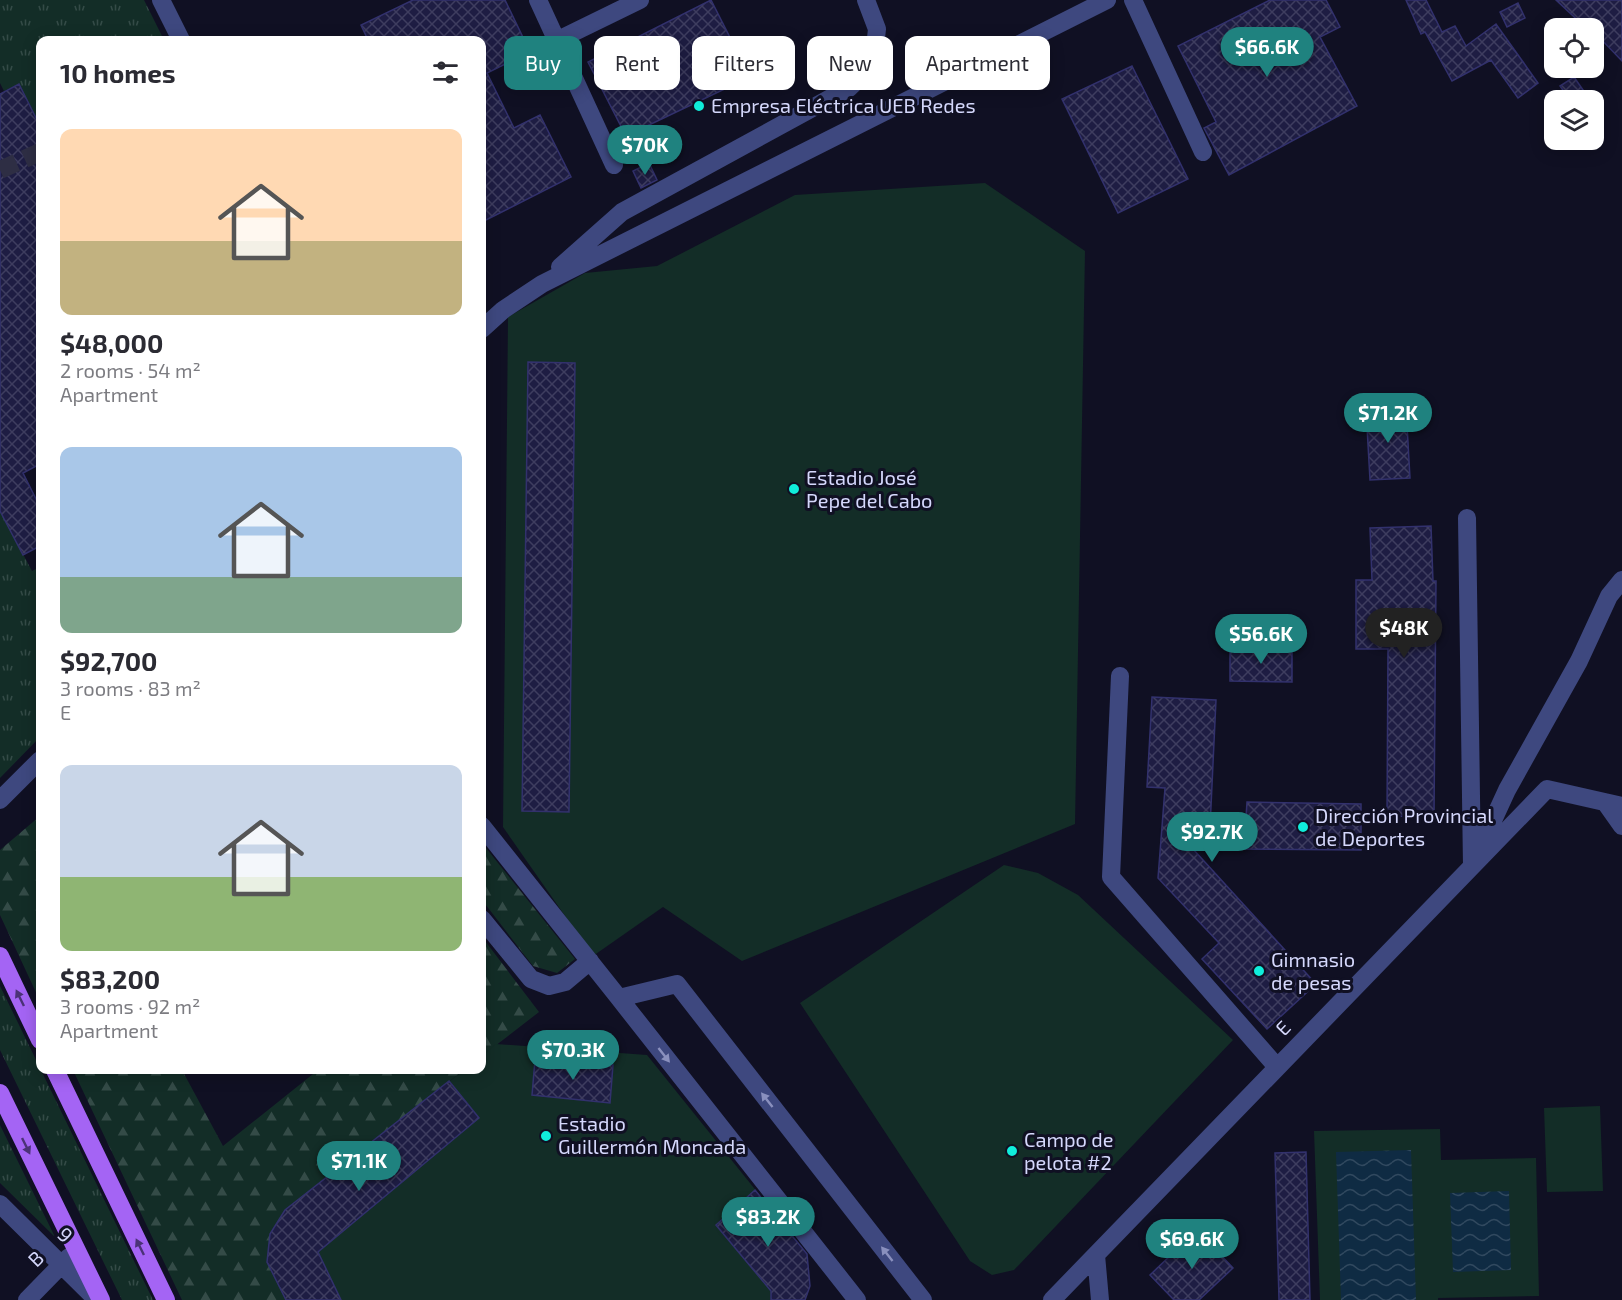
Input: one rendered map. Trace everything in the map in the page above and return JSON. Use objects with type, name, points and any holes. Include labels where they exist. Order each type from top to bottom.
[{"type":"main road","points":[[0,956],[36,1032]]},
{"type":"main road","points":[[57,1074],[166,1300]]},
{"type":"main road","points":[[0,1093],[99,1300]]},
{"type":"street","points":[[161,0],[179,36]]},
{"type":"street","points":[[538,0],[554,36]]},
{"type":"street","points":[[566,36],[640,0]]},
{"type":"street","points":[[542,284],[622,212],[849,88],[873,65],[878,29],[866,0]]},
{"type":"street","points":[[486,325],[502,310],[542,284],[1107,0]]},
{"type":"street","points":[[1133,0],[1203,152]]},
{"type":"street","points":[[579,90],[614,165]]},
{"type":"street","points":[[1467,518],[1472,866]]},
{"type":"street","points":[[1472,866],[1507,790],[1579,661],[1609,596],[1622,580]]},
{"type":"street","points":[[1120,676],[1111,877],[1277,1067]]},
{"type":"street","points":[[0,800],[36,764]]},
{"type":"street","name":"E","points":[[1052,1300],[1547,789],[1614,804]]},
{"type":"street","points":[[1614,804],[1622,826]]},
{"type":"street","points":[[486,831],[857,1300]]},
{"type":"street","points":[[486,924],[531,979],[549,986],[565,982],[590,962]]},
{"type":"street","points":[[619,998],[677,984],[923,1300]]},
{"type":"street","name":"9","points":[[0,1204],[99,1300]]},
{"type":"street","name":"B","points":[[27,1300],[77,1250]]},
{"type":"street","points":[[1096,1255],[1100,1300]]},
{"type":"green space","points":[[0,0],[144,0],[162,36],[36,36],[36,118],[19,84],[4,91],[0,83]]},
{"type":"green space","name":"Estadio José Pepe del Cabo","points":[[985,183],[1085,251],[1075,824],[742,961],[663,907],[593,956],[503,827],[508,317],[585,273],[657,266],[795,195]]},
{"type":"green space","points":[[0,511],[32,571],[36,569],[36,741],[0,778]]},
{"type":"green space","points":[[36,819],[36,992],[0,915],[0,850]]},
{"type":"green space","points":[[486,848],[575,959],[557,973],[533,966],[486,905]]},
{"type":"green space","name":"Campo de pelota #2","points":[[1004,865],[1038,873],[1078,895],[1233,1040],[1014,1270],[992,1275],[970,1261],[800,1003]]},
{"type":"green space","points":[[486,942],[539,1012],[486,1053]]},
{"type":"green space","points":[[0,986],[36,1060],[36,1074],[43,1074],[153,1300],[122,1300],[0,1050]]},
{"type":"green space","name":"Estadio Guillermón Moncada","points":[[496,1044],[647,1055],[807,1254],[805,1300],[286,1300],[267,1262],[270,1234],[285,1210],[459,1074],[486,1074],[486,1053]]},
{"type":"green space","points":[[75,1074],[184,1074],[223,1146],[313,1074],[459,1074],[285,1210],[267,1262],[286,1300],[182,1300]]},
{"type":"green space","points":[[1600,1106],[1603,1191],[1547,1192],[1544,1108]]},
{"type":"green space","points":[[0,1125],[55,1237],[0,1183]]},
{"type":"green space","points":[[1440,1129],[1441,1160],[1536,1158],[1539,1296],[1438,1298],[1438,1300],[1320,1300],[1314,1131]]},
{"type":"water","points":[[1411,1150],[1416,1300],[1341,1300],[1336,1152]]},
{"type":"water","points":[[1509,1191],[1511,1270],[1453,1272],[1450,1193]]},
{"type":"building","points":[[413,0],[505,0],[522,36],[504,36],[504,65],[487,73],[514,128],[540,115],[571,177],[486,220],[486,36],[366,36],[361,25]]},
{"type":"building","points":[[711,0],[729,36],[692,36],[692,90],[723,90],[626,136],[602,90],[680,90],[680,36],[640,36]]},
{"type":"building","points":[[1270,0],[1326,0],[1340,27],[1320,37],[1357,106],[1229,175],[1204,128],[1216,122],[1178,46]]},
{"type":"building","points":[[1406,0],[1426,0],[1442,32],[1455,26],[1466,46],[1496,24],[1538,83],[1518,98],[1491,60],[1452,81],[1425,32],[1421,34]]},
{"type":"building","points":[[1556,0],[1622,0],[1622,61],[1604,42],[1604,18],[1575,18]]},
{"type":"building","points":[[1518,3],[1525,18],[1507,27],[1500,12]]},
{"type":"building","points":[[594,59],[594,74],[588,62]]},
{"type":"building","points":[[1132,66],[1188,179],[1118,213],[1062,99]]},
{"type":"building","points":[[1575,78],[1583,90],[1563,90],[1560,86]]},
{"type":"building","points":[[19,84],[36,118],[36,466],[23,473],[36,499],[36,548],[23,555],[0,511],[0,94]]},
{"type":"building","points":[[649,163],[657,180],[641,188],[633,171]]},
{"type":"building","points":[[528,362],[575,363],[569,812],[522,811]]},
{"type":"building","points":[[1406,407],[1410,478],[1370,480],[1366,409]]},
{"type":"building","points":[[1431,526],[1433,581],[1436,581],[1434,817],[1387,816],[1388,649],[1356,649],[1356,580],[1372,580],[1370,528]]},
{"type":"building","points":[[1230,648],[1292,648],[1292,682],[1230,681]]},
{"type":"building","points":[[1152,697],[1216,700],[1209,849],[1193,849],[1316,984],[1267,1029],[1202,959],[1219,943],[1158,878],[1165,788],[1147,787]]},
{"type":"building","name":"Dirección Provincial de Deportes","points":[[1247,802],[1361,804],[1361,850],[1244,849]]},
{"type":"building","points":[[535,1060],[613,1065],[610,1103],[532,1095]]},
{"type":"building","points":[[449,1081],[479,1118],[318,1252],[341,1300],[286,1300],[267,1262],[270,1234],[285,1210]]},
{"type":"building","points":[[1306,1152],[1310,1300],[1279,1300],[1275,1153]]},
{"type":"building","points":[[755,1190],[807,1254],[810,1286],[805,1300],[771,1300],[771,1291],[716,1225]]},
{"type":"building","points":[[1197,1230],[1233,1268],[1199,1300],[1174,1300],[1150,1275]]},
{"type":"tunnel","points":[[0,170],[36,154]]},
{"type":"place","name":"Empresa Eléctrica UEB Redes","points":[[699,106]]},
{"type":"place","name":"Estadio José Pepe del Cabo","points":[[794,489]]},
{"type":"place","name":"Dirección Provincial de Deportes","points":[[1303,827]]},
{"type":"place","name":"Gimnasio de pesas","points":[[1259,971]]},
{"type":"place","name":"Estadio Guillermón Moncada","points":[[546,1136]]},
{"type":"place","name":"Campo de pelota #2","points":[[1012,1151]]}]
